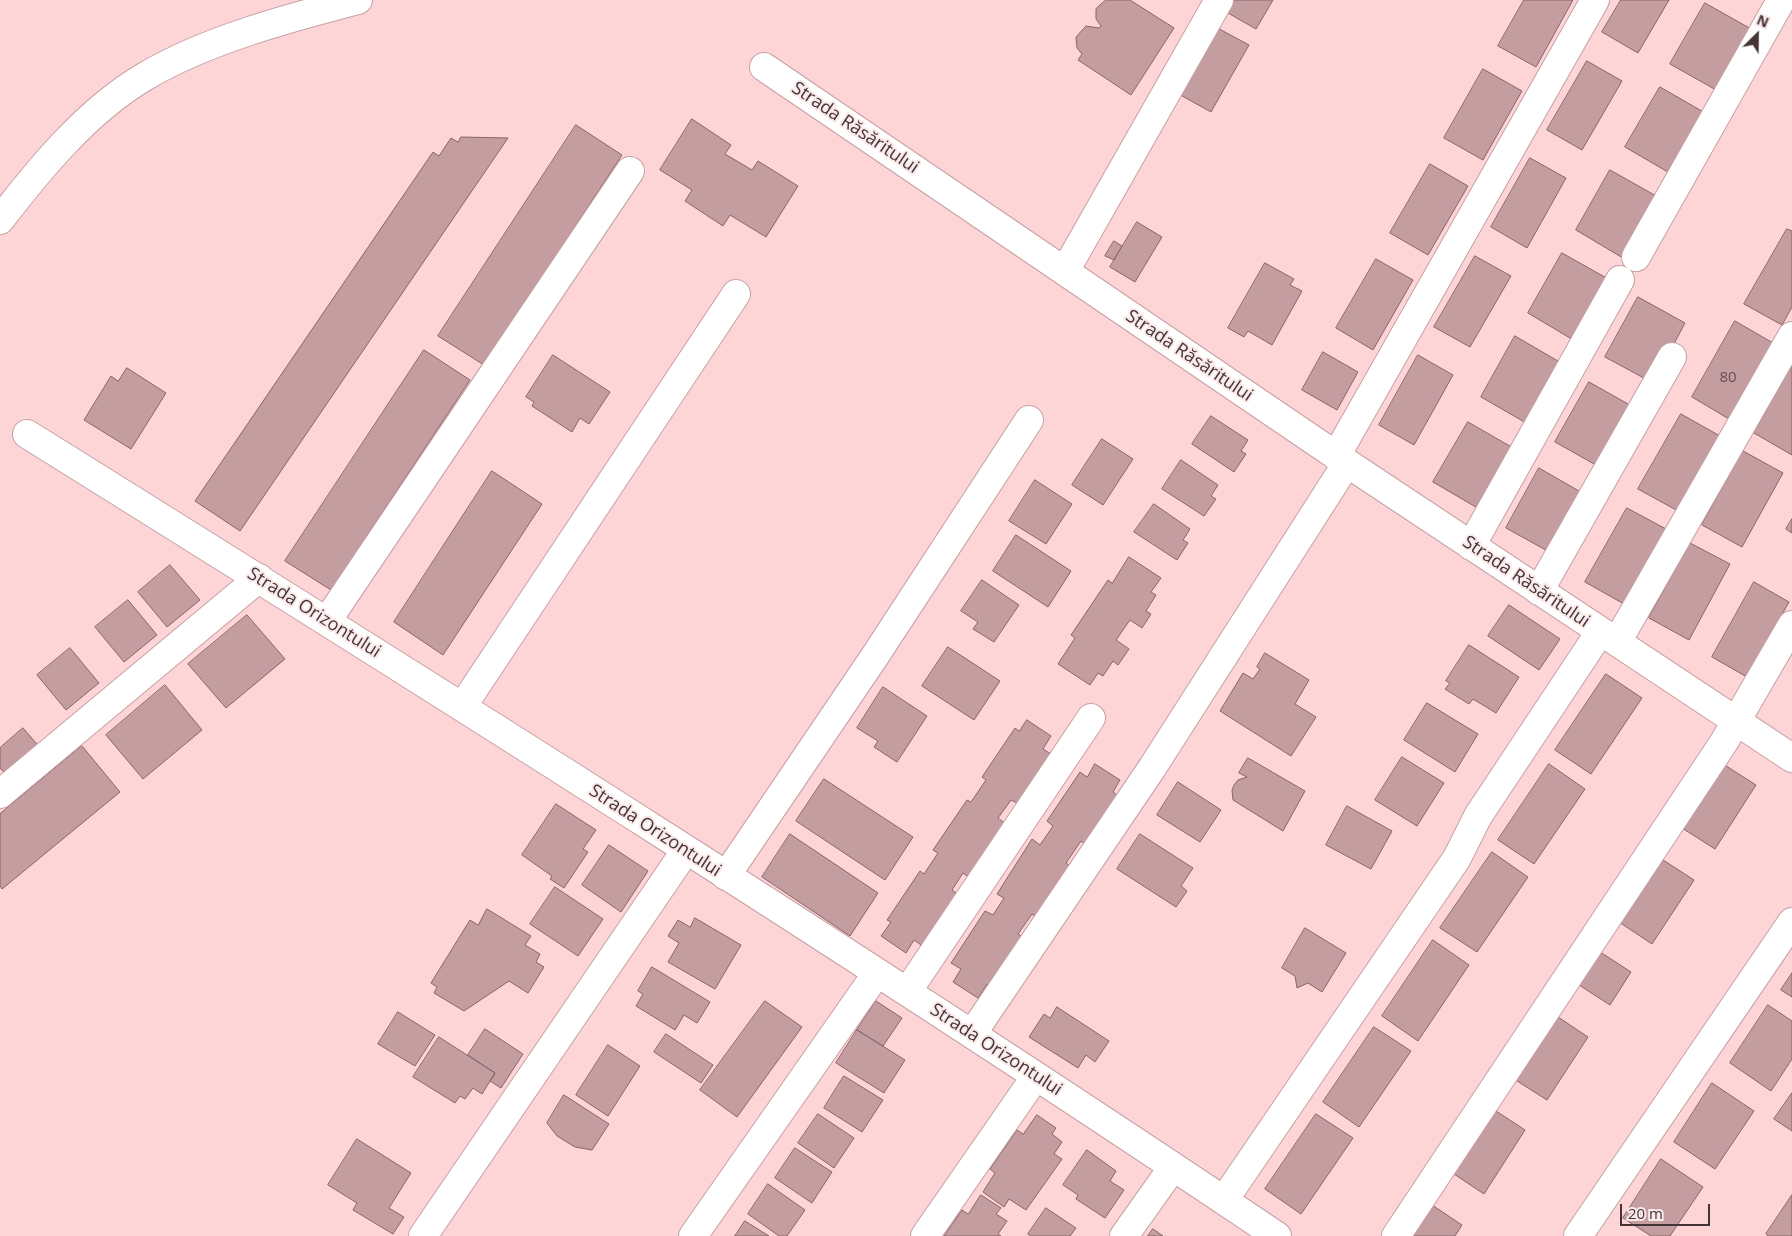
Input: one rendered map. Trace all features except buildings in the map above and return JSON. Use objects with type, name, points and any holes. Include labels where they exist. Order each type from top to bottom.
[{"type":"street","points":[[0,220],[62,147],[86,123],[114,98],[144,77],[178,59],[213,44],[358,0]]},
{"type":"street","points":[[1065,271],[1219,0]]},
{"type":"street","points":[[972,1034],[1152,768],[1342,460],[1595,0]]},
{"type":"street","points":[[1636,257],[1781,6]]},
{"type":"street","name":"Strada Răsăritului","points":[[764,67],[1342,460],[1792,758]]},
{"type":"street","points":[[328,621],[630,171]]},
{"type":"street","points":[[1471,546],[1620,280]]},
{"type":"street","points":[[462,707],[736,294]]},
{"type":"street","points":[[1224,1200],[1457,858],[1478,816],[1609,637],[1792,336]]},
{"type":"street","points":[[1539,591],[1672,357]]},
{"type":"street","points":[[726,876],[875,656],[1029,420]]},
{"type":"street","name":"Strada Orizontului","points":[[27,434],[328,621],[686,850],[972,1034],[1278,1236]]},
{"type":"street","points":[[0,794],[259,578]]},
{"type":"street","points":[[1396,1236],[1737,721],[1792,625]]},
{"type":"street","points":[[907,992],[1091,718]]},
{"type":"street","points":[[422,1236],[686,850]]},
{"type":"street","points":[[1578,1236],[1792,922]]},
{"type":"street","points":[[693,1236],[877,973]]},
{"type":"street","points":[[924,1236],[1036,1076]]},
{"type":"street","points":[[1124,1236],[1173,1166]]}]
